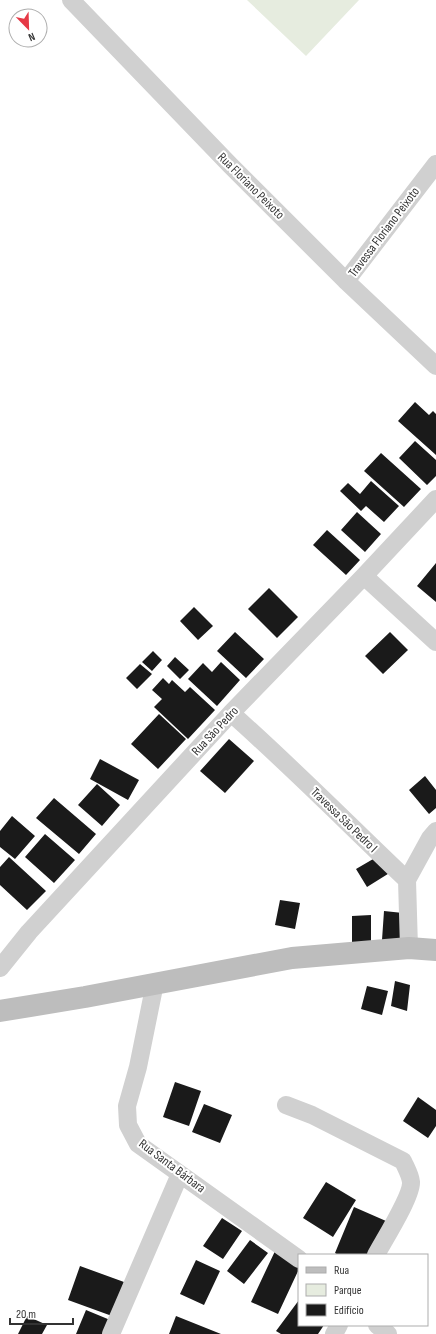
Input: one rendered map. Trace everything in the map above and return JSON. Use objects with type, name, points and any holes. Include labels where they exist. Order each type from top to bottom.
[{"type":"street","name":"Rua Floriano Peixoto","points":[[71,0],[230,165],[346,281],[436,366]]},
{"type":"street","name":"Travessa Floriano Peixoto","points":[[346,281],[436,164]]},
{"type":"street","name":"Rua São Pedro","points":[[0,968],[29,932],[231,713],[364,576],[436,499]]},
{"type":"street","points":[[364,576],[436,642]]},
{"type":"street","name":"Travessa São Pedro I","points":[[231,713],[274,752],[407,880]]},
{"type":"street","points":[[409,948],[407,880],[430,838],[436,831]]},
{"type":"street","points":[[0,1011],[85,997],[292,958],[409,948],[436,950]]},
{"type":"street","name":"Rua Santa Bárbara","points":[[155,983],[138,1066],[127,1106],[128,1125],[138,1144],[298,1258]]},
{"type":"street","points":[[286,1105],[312,1115],[403,1161],[409,1173],[411,1183],[404,1205],[377,1254]]},
{"type":"street","points":[[111,1334],[180,1174]]},
{"type":"street","points":[[378,1326],[388,1334]]},
{"type":"green space","points":[[247,0],[359,0],[306,56]]},
{"type":"building","points":[[415,402],[429,415],[433,411],[436,414],[436,455],[398,421]]},
{"type":"building","points":[[415,441],[436,460],[436,476],[427,485],[399,458]]},
{"type":"building","points":[[381,453],[421,489],[404,507],[364,471]]},
{"type":"building","points":[[371,481],[399,506],[384,522],[366,506],[361,511],[340,491],[348,483],[360,494]]},
{"type":"building","points":[[357,512],[381,534],[365,552],[341,530]]},
{"type":"building","points":[[327,530],[360,560],[346,575],[313,545]]},
{"type":"building","points":[[436,563],[436,602],[417,586]]},
{"type":"building","points":[[269,588],[298,617],[277,638],[248,609]]},
{"type":"building","points":[[194,607],[213,626],[198,640],[180,621]]},
{"type":"building","points":[[235,632],[264,659],[246,678],[217,651]]},
{"type":"building","points":[[390,632],[408,650],[383,674],[365,656]]},
{"type":"building","points":[[153,651],[162,660],[152,671],[142,662]]},
{"type":"building","points":[[175,657],[189,670],[180,679],[167,666]]},
{"type":"building","points":[[221,662],[240,680],[217,706],[188,679],[203,663],[212,672]]},
{"type":"building","points":[[140,664],[152,674],[137,689],[126,678]]},
{"type":"building","points":[[163,678],[169,684],[172,680],[185,692],[190,687],[215,710],[188,739],[154,707],[162,699],[152,690]]},
{"type":"building","points":[[159,714],[186,739],[158,769],[131,744]]},
{"type":"building","points":[[229,739],[254,761],[225,793],[200,771]]},
{"type":"building","points":[[100,759],[139,780],[128,800],[90,779]]},
{"type":"building","points":[[425,776],[436,790],[436,808],[429,814],[409,790]]},
{"type":"building","points":[[97,784],[120,805],[102,826],[78,805]]},
{"type":"building","points":[[54,798],[96,834],[79,854],[36,818]]},
{"type":"building","points":[[12,816],[35,836],[15,859],[0,847],[0,831]]},
{"type":"building","points":[[45,834],[75,860],[54,883],[25,857]]},
{"type":"building","points":[[380,855],[391,872],[367,887],[356,869]]},
{"type":"building","points":[[9,857],[46,891],[27,910],[0,885],[0,867]]},
{"type":"building","points":[[280,900],[300,903],[295,929],[275,925]]},
{"type":"building","points":[[384,911],[403,913],[400,942],[382,940]]},
{"type":"building","points":[[371,915],[371,945],[352,945],[352,916]]},
{"type":"building","points":[[395,981],[410,985],[407,1011],[391,1006]]},
{"type":"building","points":[[367,986],[388,991],[382,1015],[361,1009]]},
{"type":"building","points":[[175,1082],[201,1091],[189,1126],[163,1117]]},
{"type":"building","points":[[418,1097],[436,1110],[436,1126],[428,1138],[403,1121]]},
{"type":"building","points":[[204,1104],[232,1115],[220,1143],[192,1132]]},
{"type":"building","points":[[326,1182],[356,1200],[333,1237],[303,1218]]},
{"type":"building","points":[[354,1207],[386,1221],[372,1254],[335,1253]]},
{"type":"building","points":[[222,1218],[242,1231],[223,1259],[203,1246]]},
{"type":"building","points":[[250,1240],[268,1253],[244,1284],[227,1271]]},
{"type":"building","points":[[276,1249],[298,1260],[298,1271],[278,1314],[251,1302]]},
{"type":"building","points":[[196,1260],[220,1271],[204,1305],[180,1294]]},
{"type":"building","points":[[80,1266],[124,1282],[112,1316],[68,1300]]},
{"type":"building","points":[[298,1301],[298,1326],[323,1326],[318,1334],[281,1334],[276,1331]]},
{"type":"building","points":[[86,1310],[115,1322],[110,1334],[76,1334]]},
{"type":"building","points":[[27,1316],[47,1325],[42,1334],[18,1334]]},
{"type":"building","points":[[176,1316],[221,1334],[169,1334]]}]
